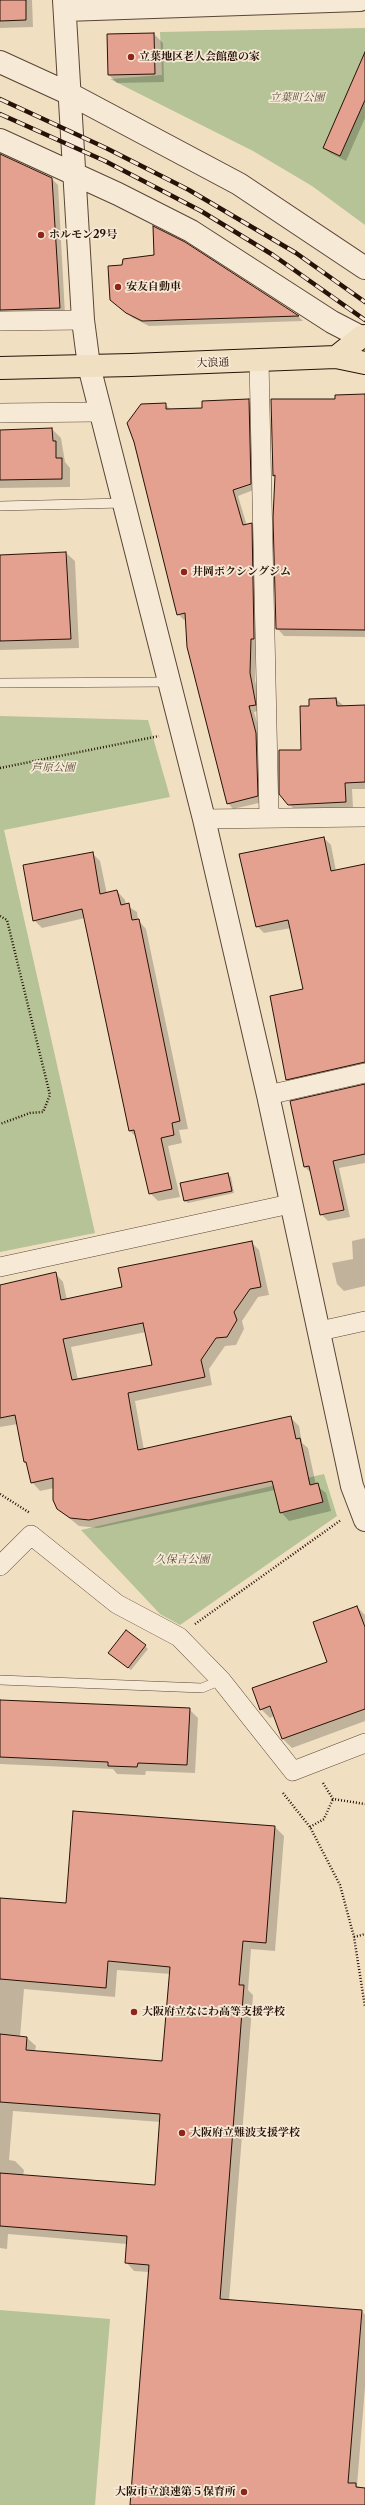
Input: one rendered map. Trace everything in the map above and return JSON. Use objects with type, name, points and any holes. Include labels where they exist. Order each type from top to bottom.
[{"type":"main road","points":[[336,357],[363,336]]},
{"type":"main road","name":"大浪通","points":[[0,368],[259,361],[336,357],[365,363]]},
{"type":"street","points":[[360,0],[64,5],[83,320],[89,366],[204,819],[268,1095],[290,1204],[365,1520]]},
{"type":"street","points":[[0,62],[70,94],[239,184],[365,268]]},
{"type":"street","points":[[0,140],[74,174],[190,231],[332,322],[363,336]]},
{"type":"street","points":[[0,320],[83,320]]},
{"type":"street","points":[[259,361],[269,818]]},
{"type":"street","points":[[0,412],[100,412]]},
{"type":"street","points":[[204,819],[365,817]]},
{"type":"street","points":[[268,1095],[365,1073]]},
{"type":"street","points":[[0,1267],[290,1204]]},
{"type":"street","points":[[320,1331],[365,1321]]},
{"type":"street","points":[[0,1566],[31,1535],[117,1604],[179,1637],[220,1680],[293,1771],[365,1743]]},
{"type":"lane","points":[[0,506],[123,503]]},
{"type":"lane","points":[[0,683],[170,682]]},
{"type":"lane","points":[[0,1680],[202,1688],[220,1680]]},
{"type":"path","points":[[0,769],[181,732]]},
{"type":"path","points":[[0,916],[7,920],[50,1095],[43,1112],[30,1113],[0,1124]]},
{"type":"path","points":[[0,1494],[32,1514]]},
{"type":"path","points":[[190,1628],[343,1518]]},
{"type":"path","points":[[321,1779],[333,1799]]},
{"type":"path","points":[[283,1793],[310,1827],[340,1885],[354,1937],[365,2007]]},
{"type":"path","points":[[333,1799],[365,1804]]},
{"type":"path","points":[[310,1827],[324,1819],[333,1799]]},
{"type":"path","points":[[354,1937],[365,1934]]},
{"type":"green space","name":"立葉町公園","points":[[365,28],[365,225],[312,186],[253,151],[110,79],[162,75],[160,32]]},
{"type":"green space","name":"芦原公園","points":[[0,716],[148,720],[170,797],[4,830],[95,1233],[0,1252]]},
{"type":"green space","name":"久保吉公園","points":[[324,1474],[337,1516],[180,1625],[160,1614],[81,1530]]},
{"type":"green space","points":[[0,2310],[110,2319],[95,2505],[0,2505]]},
{"type":"building","points":[[0,0],[26,0],[26,20],[0,21]]},
{"type":"building","points":[[154,33],[155,74],[108,75],[107,34]]},
{"type":"building","points":[[365,52],[365,100],[340,156],[323,148]]},
{"type":"building","points":[[0,154],[52,178],[60,308],[0,310]]},
{"type":"building","points":[[153,226],[185,242],[299,316],[142,321],[126,313],[110,300],[108,266],[122,265],[123,259],[154,255]]},
{"type":"building","points":[[365,394],[365,630],[276,629],[273,518],[275,475],[273,476],[271,399],[335,399],[335,395]]},
{"type":"building","points":[[249,399],[251,484],[233,490],[243,525],[252,523],[254,639],[251,639],[250,673],[256,705],[249,706],[256,733],[258,796],[227,804],[187,647],[185,613],[177,615],[134,442],[127,423],[141,404],[166,403],[166,409],[202,408],[202,401]]},
{"type":"building","points":[[52,428],[53,441],[56,441],[56,458],[62,458],[62,479],[0,480],[0,430]]},
{"type":"building","points":[[66,552],[71,639],[0,641],[0,555]]},
{"type":"building","points":[[336,698],[337,706],[365,705],[365,782],[345,783],[346,802],[288,805],[279,794],[279,750],[301,750],[300,706],[309,706],[309,699]]},
{"type":"building","points":[[324,837],[331,871],[365,864],[365,1062],[286,1080],[270,996],[303,989],[288,920],[256,927],[239,854]]},
{"type":"building","points":[[93,852],[100,894],[117,890],[121,905],[129,903],[132,920],[139,919],[180,1121],[172,1123],[174,1135],[161,1138],[172,1189],[149,1194],[134,1130],[129,1131],[82,909],[33,921],[23,865]]},
{"type":"building","points":[[365,1084],[365,1154],[333,1161],[344,1210],[320,1215],[309,1166],[304,1167],[290,1101]]},
{"type":"building","points":[[228,1173],[232,1191],[184,1201],[180,1183]]},
{"type":"building","points":[[252,1241],[261,1287],[250,1289],[234,1312],[237,1320],[227,1337],[216,1338],[201,1360],[205,1377],[128,1393],[138,1450],[291,1416],[296,1439],[300,1438],[310,1485],[318,1483],[323,1502],[280,1513],[272,1481],[89,1520],[70,1518],[57,1509],[53,1500],[53,1478],[31,1483],[26,1462],[24,1462],[15,1415],[0,1418],[0,1285],[56,1272],[61,1300],[122,1287],[118,1268]],"holes":[[[143,1323],[152,1365],[72,1380],[63,1339]]]},
{"type":"building","points":[[357,1606],[365,1627],[365,1709],[282,1739],[270,1706],[260,1710],[252,1688],[327,1662],[313,1622]]},
{"type":"building","points":[[126,1630],[146,1645],[128,1668],[108,1653]]},
{"type":"building","points":[[0,1700],[190,1708],[187,1765],[138,1763],[137,1767],[108,1766],[108,1762],[0,1757]]},
{"type":"building","points":[[73,1811],[275,1826],[266,1943],[243,1941],[239,1985],[244,1985],[220,2299],[362,2310],[348,2483],[356,2483],[356,2487],[365,2488],[365,2505],[130,2505],[149,2265],[125,2263],[127,2236],[0,2226],[0,2173],[155,2185],[160,2114],[0,2102],[0,2034],[27,2037],[26,2050],[162,2061],[170,1967],[108,1961],[106,1988],[0,1979],[0,1898],[66,1903]]},
{"type":"railway","points":[[0,99],[106,148],[189,190],[296,253],[365,302]]},
{"type":"railway","points":[[0,114],[105,161],[201,211],[273,255],[365,320]]},
{"type":"place","name":"立葉地区老人会館憩の家","points":[[131,57]]},
{"type":"place","name":"ホルモン29号","points":[[41,235]]},
{"type":"place","name":"安友自動車","points":[[118,287]]},
{"type":"place","name":"井岡ボクシングジム","points":[[184,572]]},
{"type":"place","name":"大阪府立なにわ高等支援学校","points":[[134,2012]]},
{"type":"place","name":"大阪府立難波支援学校","points":[[182,2133]]},
{"type":"place","name":"大阪市立浪速第５保育所","points":[[244,2492]]}]
